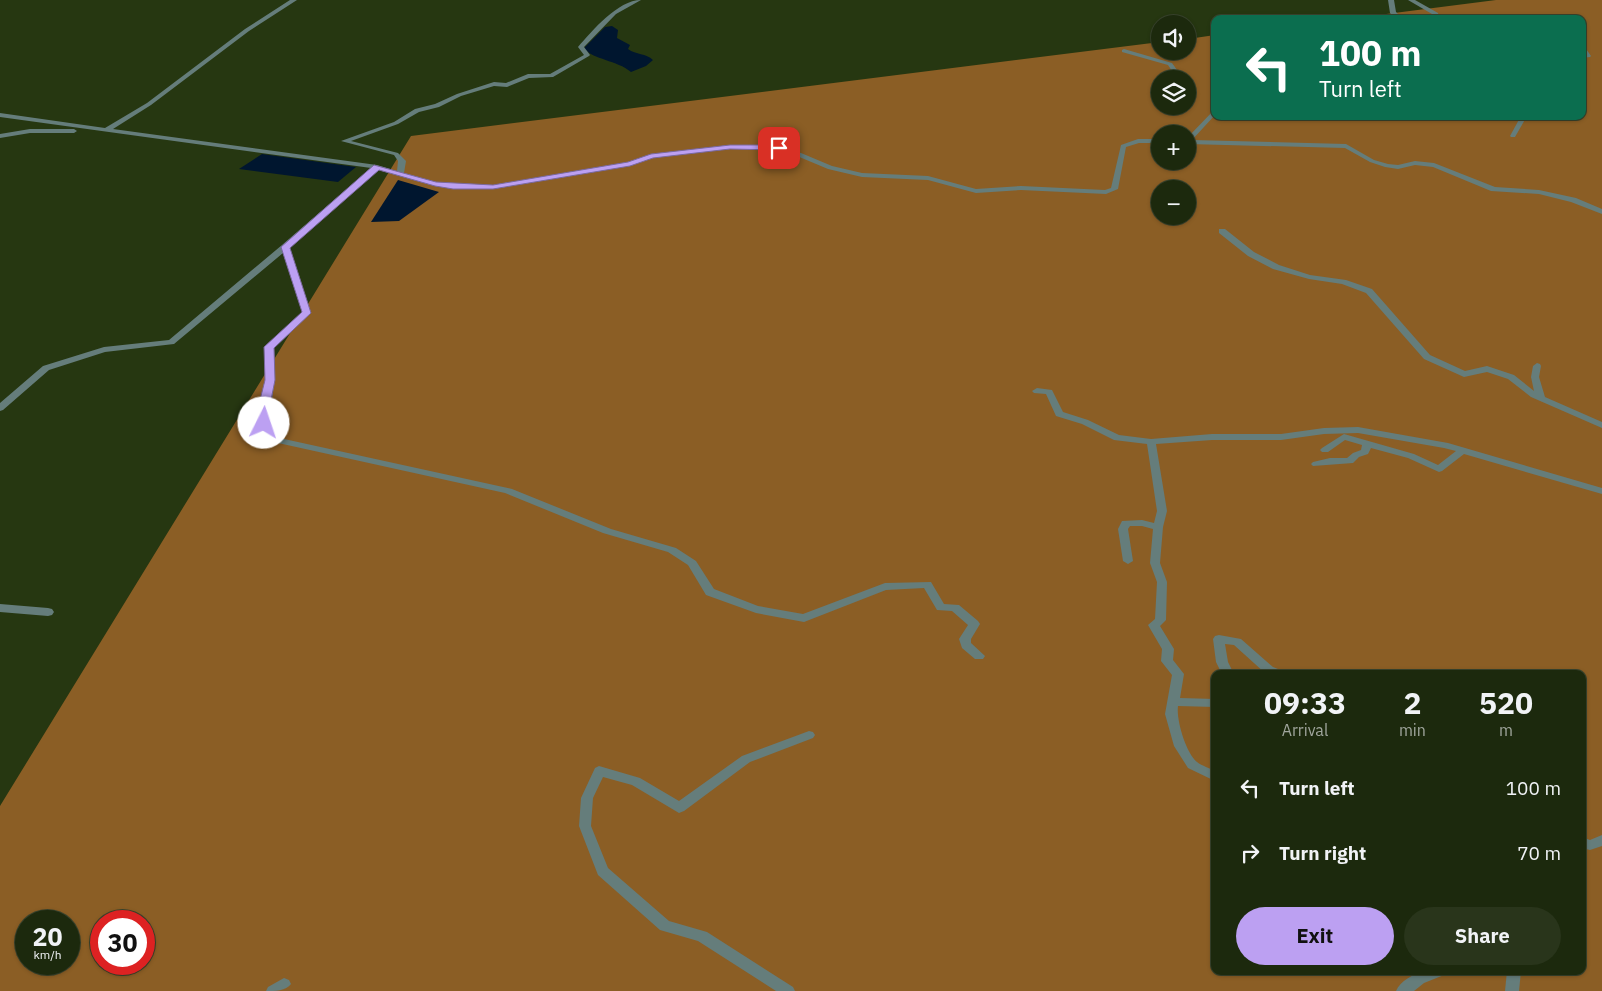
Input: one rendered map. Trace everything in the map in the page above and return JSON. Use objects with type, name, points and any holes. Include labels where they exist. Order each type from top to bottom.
[{"type":"street","points":[[0,136],[30,131],[108,130],[149,104],[247,30],[294,0]]},
{"type":"street","points":[[400,173],[402,161],[396,154],[344,141],[396,123],[417,110],[437,106],[459,95],[494,84],[507,85],[528,76],[551,76],[561,72],[587,55],[581,47],[614,13],[638,0]]},
{"type":"street","points":[[1391,0],[1393,13],[1395,15]]},
{"type":"street","points":[[1411,0],[1436,15]]},
{"type":"street","points":[[1124,51],[1170,64],[1174,70]]},
{"type":"street","points":[[0,115],[377,167],[435,184],[453,187],[493,187],[630,164],[651,156],[730,147],[768,147],[799,154],[830,168],[847,172],[928,178],[976,191],[1021,188],[1106,192],[1114,189],[1123,146],[1138,141],[1151,141]]},
{"type":"street","points":[[1196,132],[1211,115]]},
{"type":"street","points":[[1513,136],[1522,120]]},
{"type":"street","points":[[1196,141],[1346,146],[1372,161],[1387,166],[1398,167],[1415,163],[1434,165],[1494,190],[1539,192],[1573,200],[1602,212]]},
{"type":"street","points":[[0,408],[46,368],[104,350],[171,342],[286,247],[377,167]]},
{"type":"street","points":[[1222,231],[1251,254],[1276,267],[1316,279],[1343,282],[1369,291],[1427,357],[1464,374],[1487,369],[1511,377],[1534,395],[1602,425]]},
{"type":"street","points":[[286,247],[307,313],[269,347],[270,380],[265,400],[264,423],[267,436],[272,440],[508,491],[607,531],[672,550],[692,563],[710,592],[756,609],[804,618],[885,587],[927,584],[941,607],[955,608],[974,624],[965,639],[966,645],[979,656]]},
{"type":"street","points":[[1537,366],[1535,377],[1541,398]]},
{"type":"street","points":[[1037,391],[1050,392],[1059,414],[1085,422],[1117,438],[1151,442],[1212,437],[1281,437],[1324,431],[1358,430],[1445,446],[1602,491]]},
{"type":"street","points":[[1325,450],[1344,438],[1411,456],[1439,469],[1462,451]]},
{"type":"street","points":[[1151,442],[1162,511],[1158,527],[1155,563],[1162,582],[1160,620],[1154,625],[1168,649],[1167,661],[1178,674],[1171,714],[1180,746],[1192,765],[1211,774]]},
{"type":"street","points":[[1316,464],[1330,461],[1350,462],[1356,455],[1365,452],[1367,444]]},
{"type":"street","points":[[1128,561],[1123,529],[1126,523],[1142,523],[1158,527]]},
{"type":"street","points":[[0,608],[48,612]]},
{"type":"street","points":[[1226,670],[1222,662],[1219,639],[1237,642],[1269,670]]},
{"type":"street","points":[[1173,702],[1211,703]]},
{"type":"street","points":[[788,991],[702,936],[665,926],[603,871],[585,826],[588,798],[599,771],[636,781],[679,808],[746,759],[809,734]]},
{"type":"street","points":[[1586,844],[1590,845],[1602,840]]},
{"type":"street","points":[[1403,991],[1419,979],[1429,975]]},
{"type":"street","points":[[1512,991],[1514,975]]},
{"type":"shaded area","points":[[1496,0],[1602,0],[1602,991],[0,991],[0,806],[411,136],[1151,43],[1151,60],[1196,60],[1196,38],[1211,36],[1211,120],[1586,120],[1586,15],[1378,15]]},
{"type":"water","points":[[612,26],[618,30],[617,38],[630,45],[628,49],[653,60],[646,66],[631,72],[593,55],[584,48],[605,27]]},
{"type":"water","points":[[262,154],[356,167],[338,182],[239,169]]},
{"type":"water","points":[[398,180],[439,192],[399,221],[371,222]]},
{"type":"route","points":[[264,423],[265,400],[270,380],[269,347],[307,313],[286,247],[377,167],[435,184],[453,187],[493,187],[534,182],[630,164],[651,156],[730,147],[779,148]]}]
